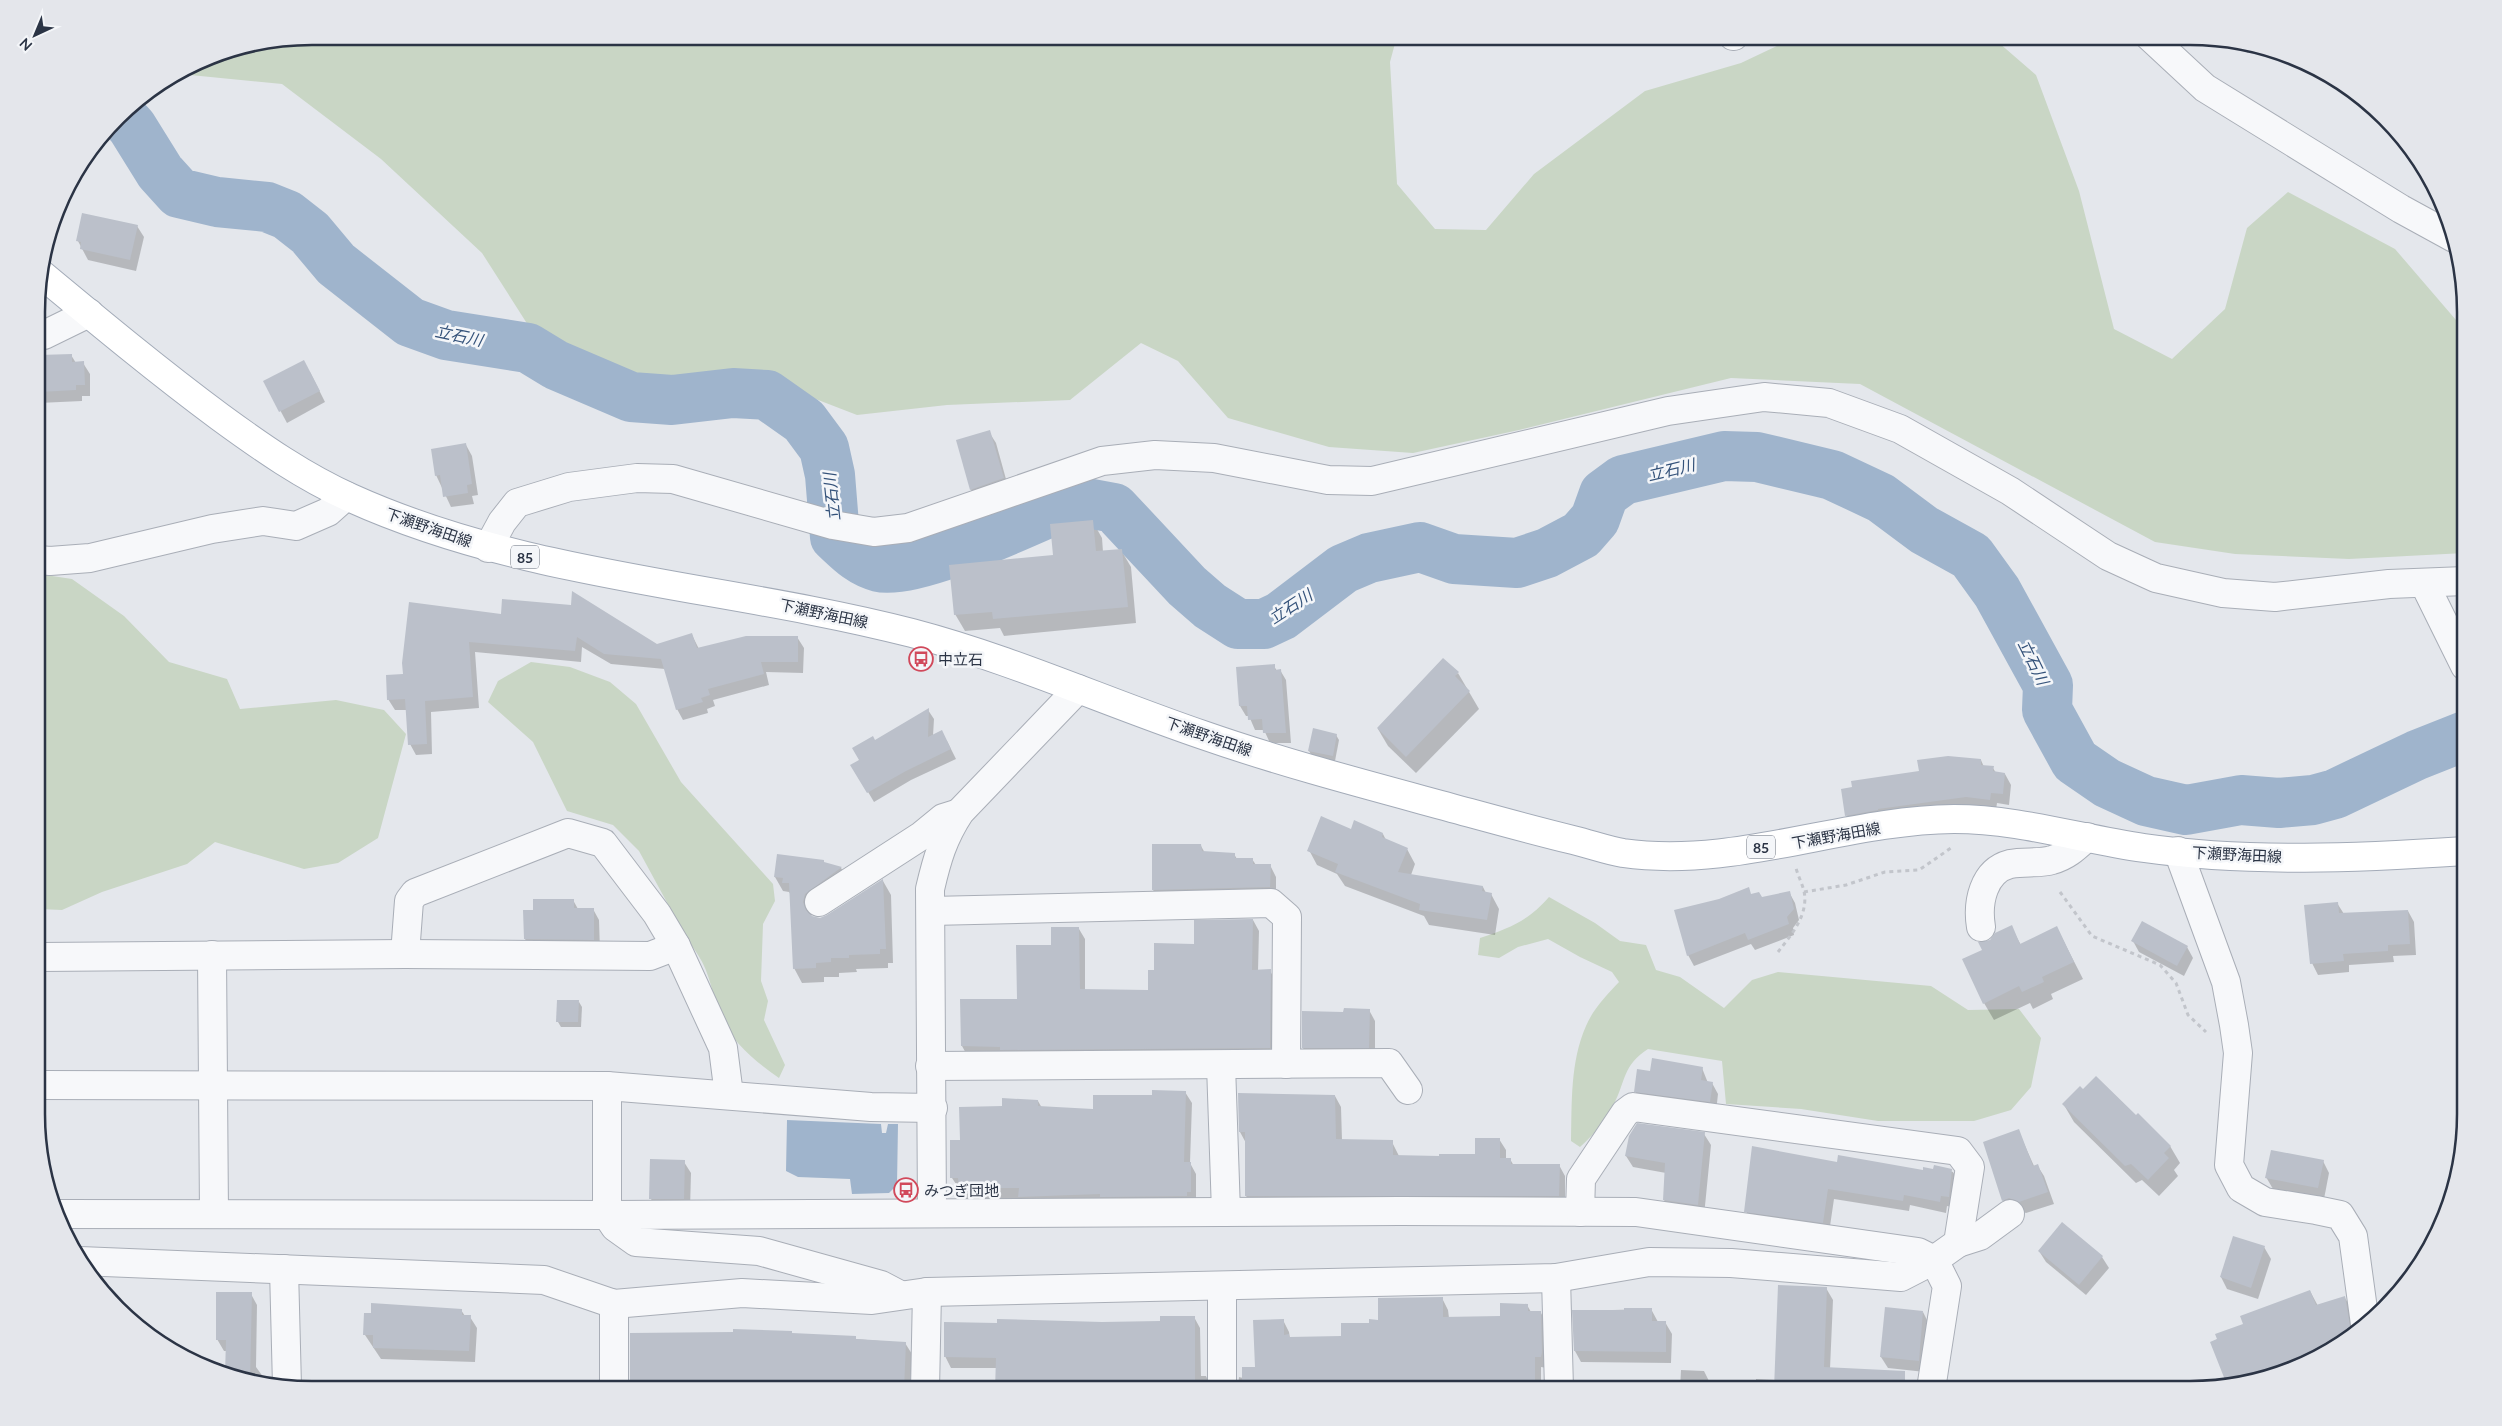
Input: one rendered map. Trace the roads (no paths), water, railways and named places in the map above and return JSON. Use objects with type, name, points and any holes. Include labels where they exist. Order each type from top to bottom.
[{"type":"main road","name":"下瀬野海田線","points":[[47,279],[179,387],[280,459],[346,496],[402,519],[488,548],[546,561],[808,609],[899,630],[998,661],[1203,735],[1300,766],[1520,827],[1624,853],[1694,856],[1791,843],[1872,827],[1955,819],[2033,826],[2145,848],[2255,857],[2390,856],[2457,852]]},
{"type":"street","points":[[2159,45],[2205,88],[2401,209],[2445,233]]},
{"type":"street","points":[[45,335],[89,313]]},
{"type":"street","points":[[488,548],[502,522],[516,503],[569,487],[637,478],[673,479],[833,525],[874,532],[908,528],[1102,461],[1156,455],[1214,458],[1328,480],[1372,480],[1668,411],[1764,397],[1829,403],[1900,430],[2010,491],[2108,556],[2156,578],[2223,593],[2275,597],[2388,584],[2457,581]]},
{"type":"street","points":[[45,561],[90,558],[212,529],[263,521],[296,526],[328,512],[346,496]]},
{"type":"street","points":[[2424,583],[2457,650]]},
{"type":"street","points":[[932,1213],[930,889],[939,852],[946,834],[960,812],[1078,689]]},
{"type":"street","points":[[820,902],[921,836],[942,818],[960,812]]},
{"type":"street","points":[[405,954],[409,901],[415,893],[568,833],[604,843],[657,914],[676,946],[723,1048],[729,1095]]},
{"type":"street","points":[[1981,927],[1978,913],[1983,894],[1987,880],[1997,869],[2012,864],[2052,860],[2069,854],[2087,837]]},
{"type":"street","points":[[2178,851],[2226,982],[2237,1048],[2236,1094],[2229,1165],[2241,1188],[2265,1202],[2340,1216],[2353,1236],[2365,1316]]},
{"type":"street","points":[[931,912],[1271,903],[1287,917],[1286,1064]]},
{"type":"street","points":[[45,956],[405,954],[650,956],[676,946]]},
{"type":"street","points":[[212,955],[214,1214]]},
{"type":"street","points":[[930,1066],[1389,1064],[1408,1090]]},
{"type":"street","points":[[1221,1065],[1226,1212]]},
{"type":"street","points":[[45,1085],[607,1086],[871,1107],[932,1108]]},
{"type":"street","points":[[607,1086],[607,1215],[615,1227],[636,1242],[758,1251],[914,1294]]},
{"type":"street","points":[[1580,1212],[1581,1179],[1625,1112],[1633,1106],[1958,1151],[1970,1167],[1958,1243]]},
{"type":"street","points":[[64,1214],[607,1215],[1226,1212],[1580,1212],[1646,1214],[1918,1252],[1934,1260],[1947,1286],[1932,1381]]},
{"type":"street","points":[[90,1261],[544,1280],[614,1304],[742,1293],[872,1300],[914,1294],[1556,1278],[1649,1262],[1731,1263],[1902,1277],[1934,1260],[1958,1243],[1980,1236],[2010,1214]]},
{"type":"street","points":[[284,1269],[287,1380]]},
{"type":"street","points":[[1556,1278],[1559,1381]]},
{"type":"street","points":[[1222,1286],[1222,1381]]},
{"type":"street","points":[[914,1294],[924,1381]]},
{"type":"street","points":[[614,1304],[614,1381]]},
{"type":"water","points":[[787,1120],[881,1124],[882,1133],[886,1133],[888,1124],[898,1124],[897,1185],[889,1193],[852,1194],[850,1179],[798,1177],[786,1171]]},
{"type":"waterway","name":"立石川","points":[[126,120],[160,172],[179,193],[217,202],[267,207],[287,215],[310,233],[336,264],[410,322],[446,335],[528,348],[556,365],[631,397],[672,400],[733,393],[767,395],[804,421],[824,448],[830,475],[835,537],[860,559],[879,567],[896,568],[944,556],[1066,505],[1087,503],[1114,508],[1187,586],[1210,606],[1238,624],[1264,624],[1281,616],[1343,569],[1369,558],[1420,547],[1454,559],[1517,563],[1547,553],[1581,535],[1595,519],[1604,494],[1623,480],[1724,456],[1757,457],[1832,475],[1881,498],[1924,530],[1971,556],[1997,592],[2048,685],[2047,710],[2075,761],[2107,783],[2146,801],[2186,810],[2241,800],[2279,803],[2313,800],[2335,794],[2417,755],[2457,739]]},
{"type":"place","name":"中立石","points":[[921,659]]},
{"type":"place","name":"みつぎ団地","points":[[906,1190]]}]
